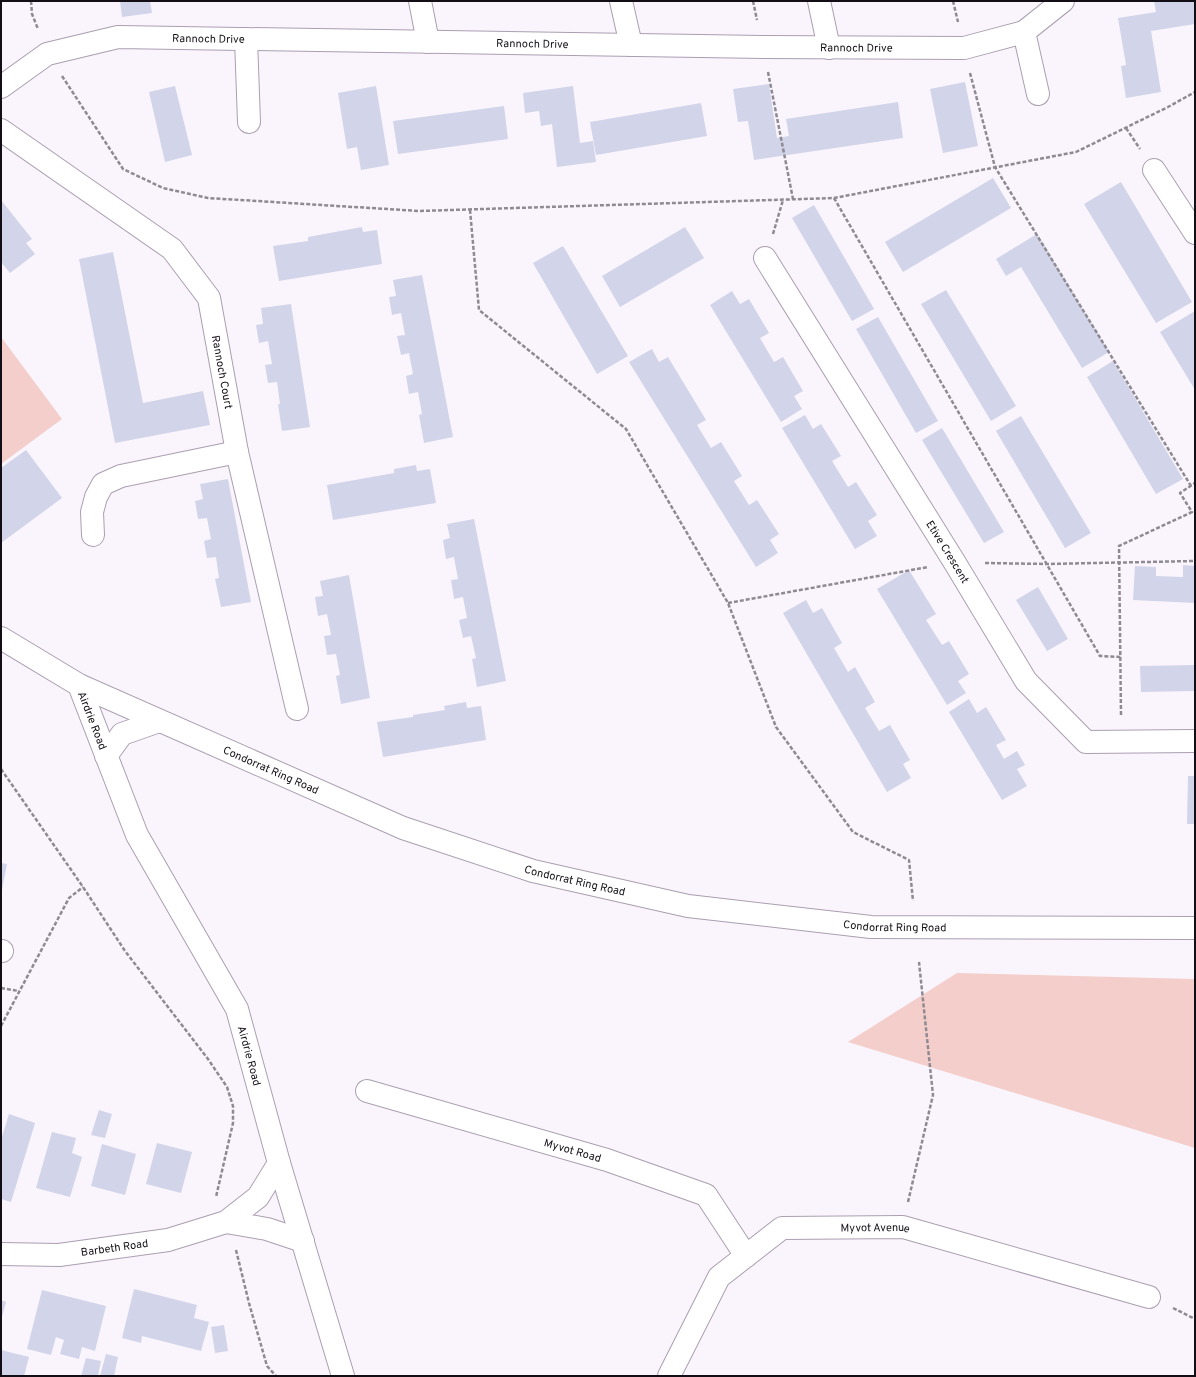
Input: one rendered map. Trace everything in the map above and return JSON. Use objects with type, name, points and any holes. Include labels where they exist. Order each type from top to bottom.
[{"type":"street","points":[[420,1],[428,42]]},
{"type":"street","points":[[621,1],[632,45]]},
{"type":"street","points":[[819,1],[830,48]]},
{"type":"street","name":"Rannoch Drive","points":[[1,87],[47,54],[118,37],[830,48],[964,48],[1024,32],[1063,1]]},
{"type":"street","points":[[1024,32],[1038,94]]},
{"type":"street","points":[[246,39],[248,122]]},
{"type":"street","name":"Rannoch Court","points":[[1,130],[172,249],[210,298],[237,452],[297,709]]},
{"type":"street","points":[[1154,170],[1195,233]]},
{"type":"street","name":"Etive Crescent","points":[[765,258],[955,563],[1026,681],[1086,742],[1195,741]]},
{"type":"street","points":[[93,535],[92,512],[96,497],[103,484],[121,476],[237,452]]},
{"type":"street","name":"Condorrat Ring Road","points":[[1,638],[79,685],[403,828],[533,871],[688,906],[871,927],[1195,928]]},
{"type":"street","name":"Airdrie Road","points":[[79,685],[137,836],[237,1009],[343,1376]]},
{"type":"street","name":"Airdrie Road","points":[[106,756],[122,734],[159,721]]},
{"type":"street","name":"Myvot Road","points":[[367,1091],[608,1160],[706,1194],[746,1256]]},
{"type":"street","name":"Barbeth Road","points":[[1,1254],[59,1255],[168,1240],[226,1222],[258,1197],[280,1162]]},
{"type":"street","name":"Barbeth Road","points":[[226,1222],[267,1229],[303,1241]]},
{"type":"street","name":"Myvot Avenue","points":[[669,1376],[719,1277],[782,1228],[903,1227],[1149,1297]]},
{"type":"path","points":[[31,1],[32,14],[47,54],[123,169],[163,188],[208,198],[419,211],[834,198],[1076,152],[1168,107],[1195,92]]},
{"type":"path","points":[[753,1],[764,47],[792,199]]},
{"type":"path","points":[[953,1],[995,167],[1191,486]]},
{"type":"path","points":[[834,198],[1100,656],[1121,658]]},
{"type":"path","points":[[765,258],[783,200]]},
{"type":"path","points":[[470,210],[478,310],[626,429],[728,603],[776,727],[853,832],[909,860],[914,902]]},
{"type":"path","points":[[1122,742],[1119,546],[1192,512],[1180,493],[1195,483]]},
{"type":"path","points":[[728,603],[955,563],[1047,564],[1195,561]]},
{"type":"path","points":[[1,769],[83,887],[125,951],[208,1059],[227,1087],[233,1106],[233,1123],[216,1197],[235,1247],[267,1366],[276,1376]]},
{"type":"path","points":[[1,1026],[69,898],[83,887]]},
{"type":"path","points":[[903,1227],[933,1095],[919,962]]},
{"type":"path","points":[[1,988],[19,992]]},
{"type":"shaded area","points":[[1,337],[62,419],[1,464]]},
{"type":"shaded area","points":[[957,973],[1195,979],[1195,1148],[848,1042]]},
{"type":"building","points":[[120,1],[150,1],[152,13],[122,17]]},
{"type":"building","points":[[1154,1],[1195,1],[1195,24],[1151,31],[1161,92],[1126,98],[1121,66],[1126,65],[1118,18],[1156,12]]},
{"type":"building","points":[[965,82],[978,146],[943,153],[930,89]]},
{"type":"building","points":[[769,84],[777,138],[789,136],[786,119],[898,102],[903,138],[754,160],[748,121],[738,122],[733,89]]},
{"type":"building","points":[[175,86],[192,155],[165,162],[149,92]]},
{"type":"building","points":[[376,86],[389,165],[361,170],[357,147],[347,149],[338,93]]},
{"type":"building","points":[[573,86],[580,143],[593,141],[596,162],[557,167],[552,124],[541,126],[539,111],[525,113],[523,93]]},
{"type":"building","points":[[701,103],[707,136],[596,155],[590,122]]},
{"type":"building","points":[[504,106],[508,139],[398,154],[393,121]]},
{"type":"building","points":[[993,178],[1011,208],[903,272],[885,242]]},
{"type":"building","points":[[1121,182],[1192,302],[1156,323],[1084,204]]},
{"type":"building","points":[[1,200],[32,239],[26,243],[35,254],[10,273],[1,262]]},
{"type":"building","points":[[814,205],[874,309],[852,321],[792,218]]},
{"type":"building","points":[[362,227],[363,232],[377,230],[382,264],[279,281],[273,246],[308,241],[308,237]]},
{"type":"building","points":[[685,227],[704,258],[620,307],[602,276]]},
{"type":"building","points":[[1037,234],[1109,352],[1082,368],[1021,267],[1006,276],[996,259]]},
{"type":"building","points":[[563,246],[628,356],[597,374],[533,263]]},
{"type":"building","points":[[113,252],[143,403],[203,391],[210,425],[115,443],[79,259]]},
{"type":"building","points":[[422,275],[453,437],[424,443],[419,415],[422,414],[418,392],[409,394],[406,376],[413,374],[409,353],[401,355],[397,336],[405,335],[401,313],[392,315],[389,297],[396,296],[393,280]]},
{"type":"building","points":[[946,290],[1016,406],[991,421],[921,304]]},
{"type":"building","points":[[732,291],[740,304],[749,299],[769,333],[760,338],[774,362],[783,357],[803,391],[794,396],[802,409],[781,422],[710,305]]},
{"type":"building","points":[[291,304],[310,427],[282,431],[278,404],[280,404],[277,382],[268,383],[265,365],[272,364],[268,341],[259,343],[256,325],[263,324],[261,308]]},
{"type":"building","points":[[1195,311],[1195,390],[1160,332]]},
{"type":"building","points":[[878,317],[938,421],[916,433],[856,329]]},
{"type":"building","points":[[652,349],[659,362],[668,357],[706,420],[697,425],[711,448],[721,442],[742,476],[734,481],[749,505],[757,500],[779,534],[770,540],[778,553],[756,567],[629,362]]},
{"type":"building","points":[[1113,361],[1183,479],[1156,494],[1087,377]]},
{"type":"building","points":[[805,415],[813,429],[821,424],[841,456],[832,461],[848,487],[856,482],[877,515],[868,521],[877,536],[855,549],[782,428]]},
{"type":"building","points":[[1021,416],[1091,533],[1065,548],[996,431]]},
{"type":"building","points":[[942,428],[1004,532],[984,543],[922,440]]},
{"type":"building","points":[[26,450],[62,498],[1,543],[1,468]]},
{"type":"building","points":[[416,465],[417,471],[430,469],[436,503],[333,520],[327,485],[394,473],[394,469]]},
{"type":"building","points":[[228,479],[251,602],[221,607],[215,579],[219,578],[216,557],[207,558],[204,541],[211,539],[207,518],[198,519],[195,501],[203,499],[200,484]]},
{"type":"building","points":[[474,519],[506,681],[477,687],[472,659],[476,658],[471,636],[463,638],[459,620],[467,618],[463,597],[454,599],[451,580],[458,579],[454,557],[446,559],[443,540],[450,538],[447,524]]},
{"type":"building","points":[[1183,565],[1195,566],[1195,603],[1133,600],[1135,566],[1156,567],[1156,576],[1183,577]]},
{"type":"building","points":[[909,570],[936,614],[926,620],[942,645],[949,641],[969,674],[958,681],[966,693],[947,705],[877,589]]},
{"type":"building","points":[[349,575],[370,698],[341,704],[336,676],[340,675],[336,654],[327,655],[324,636],[331,635],[327,614],[318,616],[315,597],[323,596],[320,581]]},
{"type":"building","points":[[1038,587],[1068,639],[1047,651],[1016,600]]},
{"type":"building","points":[[806,600],[813,613],[822,608],[842,643],[834,648],[848,672],[855,667],[875,702],[865,708],[879,731],[890,725],[910,760],[903,764],[911,778],[887,792],[783,613]]},
{"type":"building","points":[[1195,665],[1195,691],[1141,692],[1140,666]]},
{"type":"building","points":[[969,699],[977,713],[986,707],[1006,740],[996,745],[1004,759],[1017,751],[1025,765],[1017,769],[1027,786],[1002,800],[949,712]]},
{"type":"building","points":[[466,702],[467,708],[481,706],[486,740],[383,757],[377,722],[413,717],[413,715],[445,710],[444,706]]},
{"type":"building","points":[[1188,776],[1195,776],[1195,824],[1187,824]]},
{"type":"building","points":[[1,863],[7,864],[2,890],[1,890]]},
{"type":"building","points":[[99,1110],[112,1114],[105,1138],[91,1135]]},
{"type":"building","points":[[9,1114],[35,1123],[11,1202],[1,1199],[1,1140]]},
{"type":"building","points":[[52,1132],[76,1138],[72,1153],[82,1157],[70,1197],[36,1188]]},
{"type":"building","points":[[157,1143],[192,1152],[181,1193],[146,1184]]},
{"type":"building","points":[[102,1144],[136,1154],[125,1195],[91,1186]]},
{"type":"building","points":[[134,1289],[197,1305],[194,1318],[209,1322],[201,1351],[142,1336],[141,1343],[122,1338]]},
{"type":"building","points":[[42,1290],[106,1306],[95,1351],[82,1347],[79,1359],[60,1354],[64,1340],[56,1337],[51,1355],[27,1349]]},
{"type":"building","points":[[1,1300],[6,1302],[1,1320]]},
{"type":"building","points":[[224,1325],[228,1351],[215,1353],[211,1327]]},
{"type":"building","points":[[1,1350],[29,1357],[24,1376],[1,1376]]},
{"type":"building","points":[[106,1354],[118,1357],[114,1376],[100,1376]]},
{"type":"building","points":[[86,1358],[101,1361],[98,1376],[81,1376]]}]
